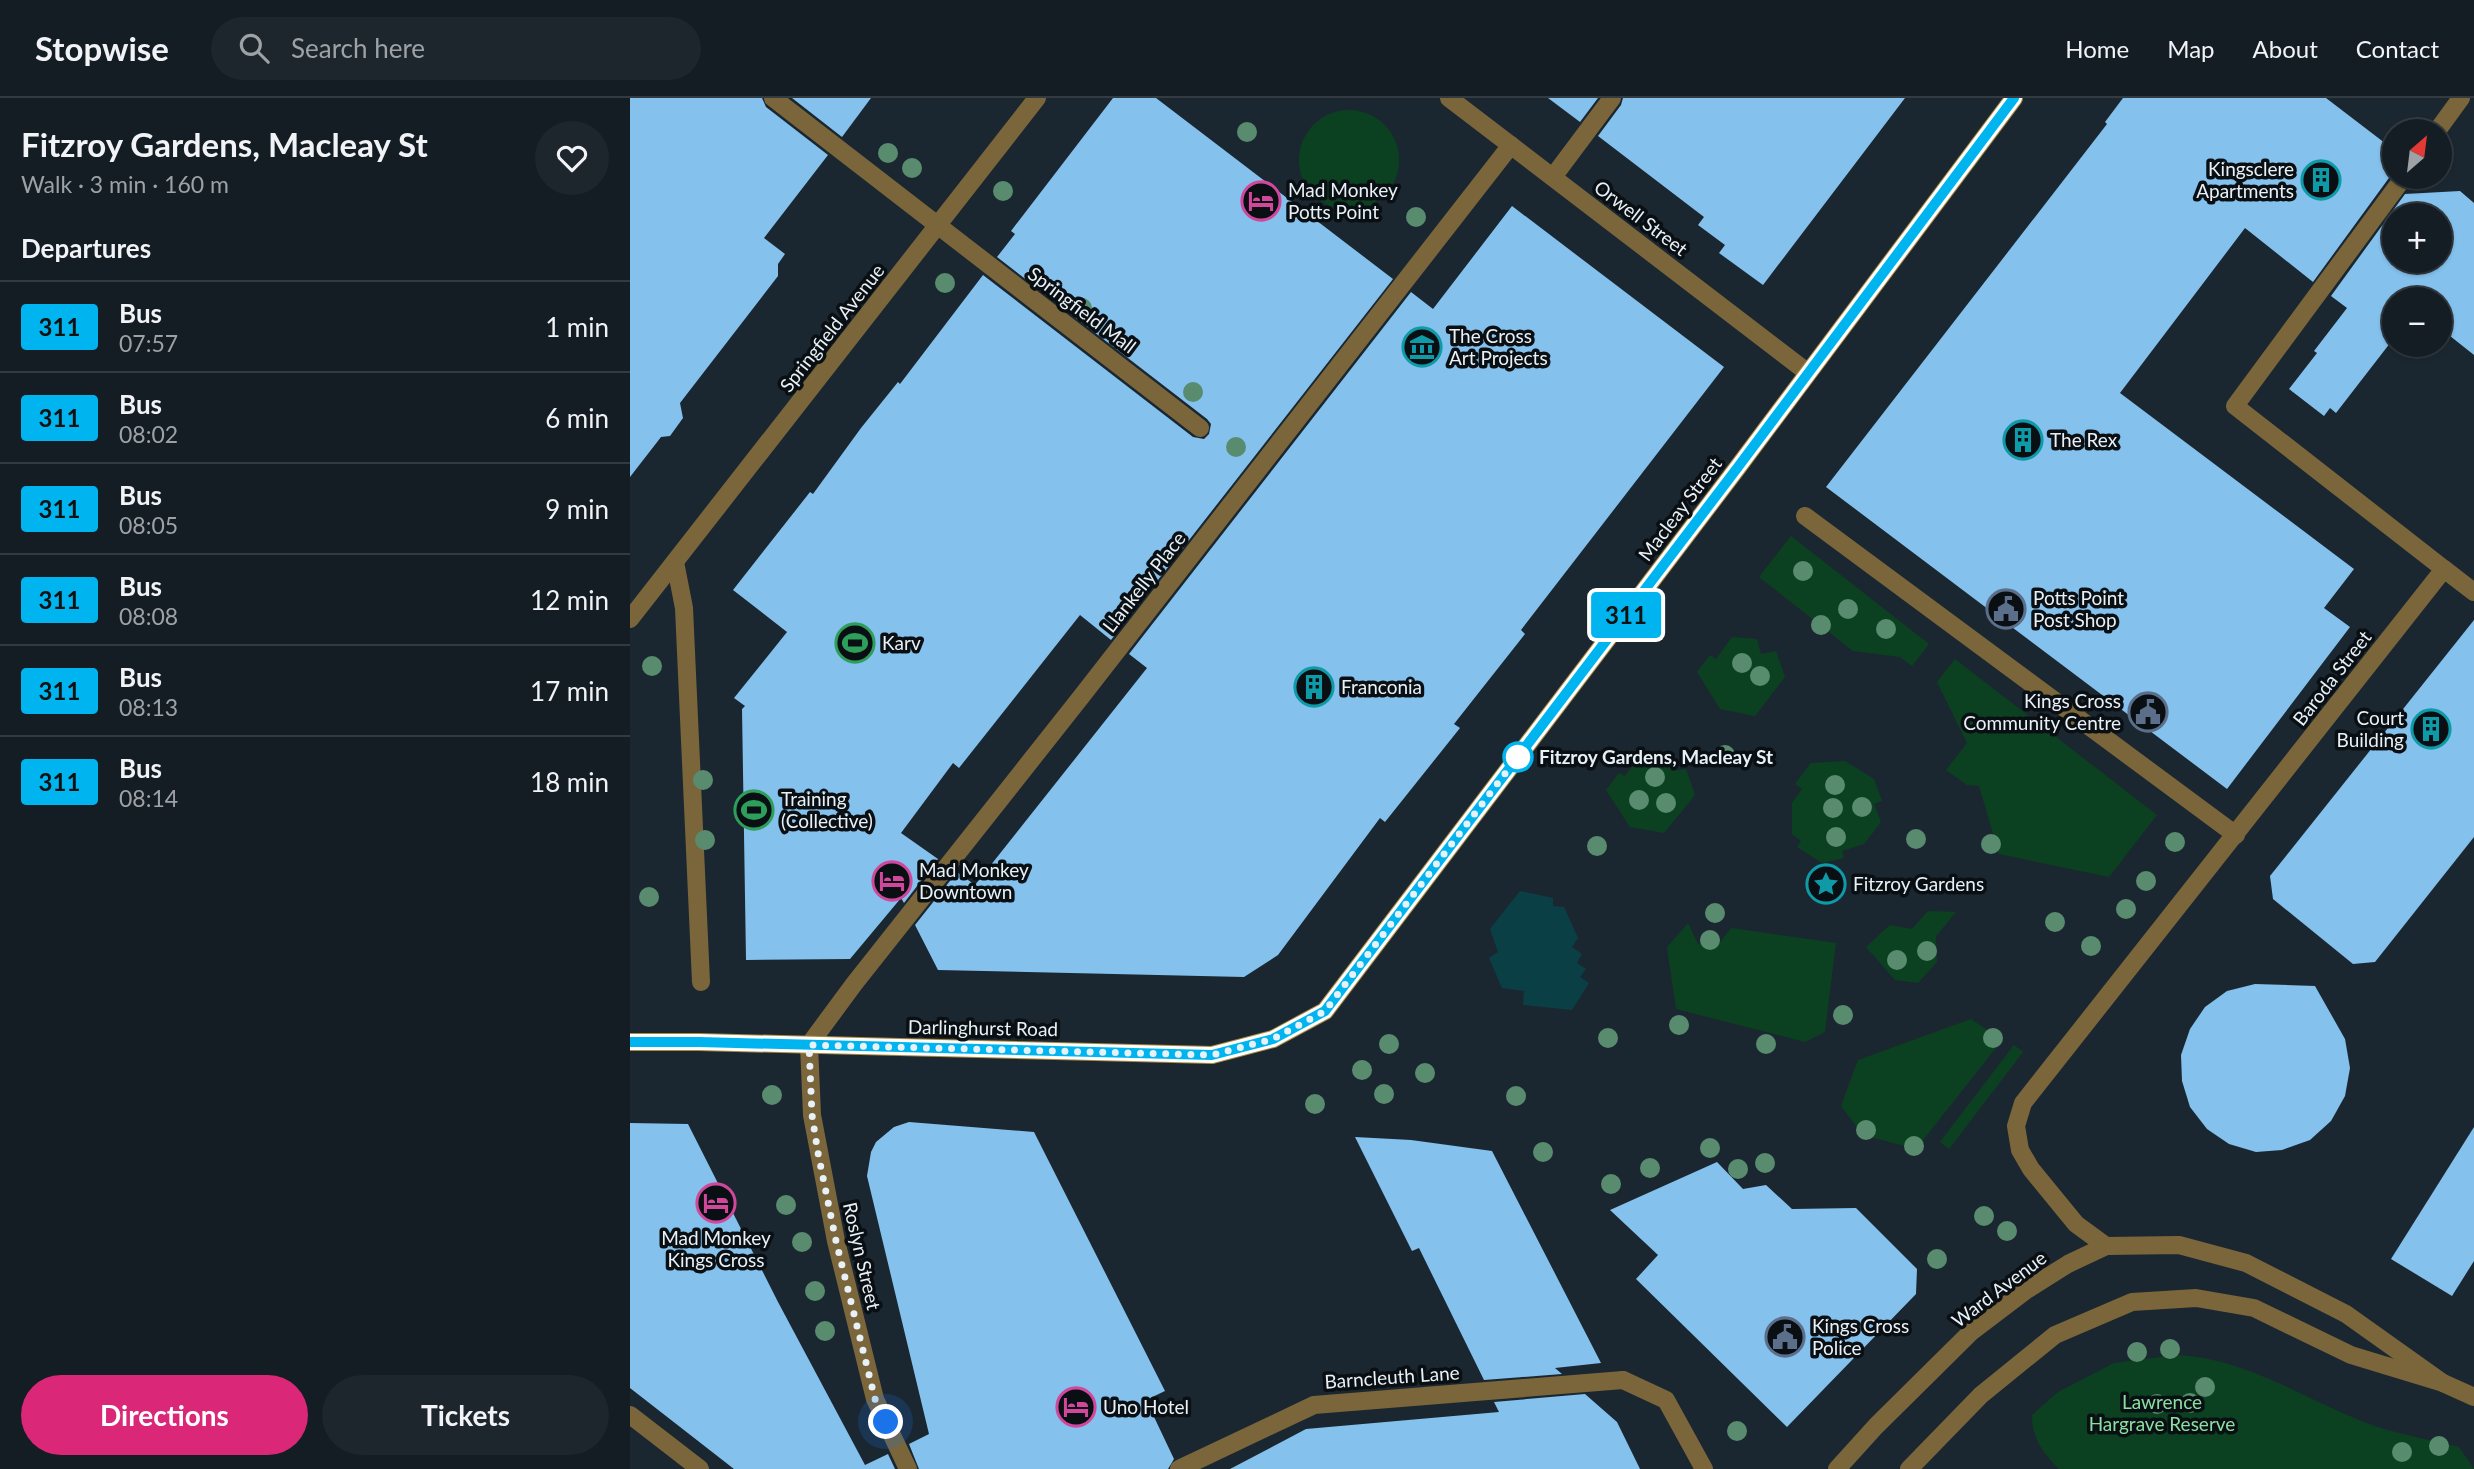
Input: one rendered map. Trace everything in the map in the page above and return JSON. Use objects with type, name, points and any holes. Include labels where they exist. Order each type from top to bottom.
[{"type":"street","points":[[773,98],[938,227]]},
{"type":"street","name":"Springfield Avenue","points":[[630,619],[1037,98]]},
{"type":"street","name":"Orwell Street","points":[[1449,98],[1807,372]]},
{"type":"street","points":[[1553,177],[1612,98]]},
{"type":"street","name":"Macleay Street","points":[[1325,1011],[2014,98]]},
{"type":"street","points":[[2446,119],[2461,98]]},
{"type":"street","name":"Llankelly Place","points":[[809,1045],[1511,145]]},
{"type":"street","points":[[2395,189],[2235,406],[2474,592]]},
{"type":"street","name":"Springfield Mall","points":[[938,227],[1200,428]]},
{"type":"street","points":[[1804,516],[2236,835]]},
{"type":"street","points":[[675,562],[684,608],[701,982]]},
{"type":"street","name":"Baroda Street","points":[[2106,1245],[2076,1224],[2031,1169],[2020,1150],[2016,1126],[2022,1103],[2444,569]]},
{"type":"street","name":"Darlinghurst Road","points":[[630,1042],[1212,1055],[1273,1039],[1325,1011]]},
{"type":"street","name":"Roslyn Street","points":[[809,1045],[812,1115],[836,1241],[875,1399],[908,1469]]},
{"type":"street","points":[[2106,1245],[2179,1245],[2246,1263],[2346,1314],[2443,1383]]},
{"type":"street","name":"Ward Avenue","points":[[1837,1469],[1857,1445],[1971,1332],[2025,1291],[2067,1264],[2106,1245]]},
{"type":"street","points":[[1909,1469],[1981,1395],[2055,1335],[2132,1302],[2196,1298],[2254,1308],[2351,1354],[2443,1383],[2474,1397]]},
{"type":"street","name":"Barncleuth Lane","points":[[1179,1469],[1314,1405],[1623,1380],[1666,1400],[1704,1469]]},
{"type":"street","points":[[630,1415],[700,1469]]},
{"type":"green space","points":[[1349,110],[1368,114],[1384,125],[1395,141],[1399,160],[1395,179],[1384,195],[1368,206],[1349,210],[1330,206],[1314,195],[1303,179],[1299,160],[1303,141],[1314,125],[1330,114]]},
{"type":"green space","points":[[1791,536],[1929,644],[1912,666],[1900,657],[1853,651],[1759,577]]},
{"type":"green space","points":[[1732,637],[1757,639],[1761,654],[1776,651],[1785,677],[1755,716],[1720,709],[1697,672],[1710,655],[1716,659]]},
{"type":"green space","points":[[1955,659],[2157,815],[2109,877],[1999,854],[1979,786],[1967,785],[1946,770],[1967,743],[1937,682]]},
{"type":"green space","points":[[1641,755],[1667,757],[1671,771],[1686,769],[1695,795],[1664,833],[1630,827],[1606,790],[1619,773],[1625,776]]},
{"type":"green space","points":[[1845,761],[1874,779],[1882,801],[1874,804],[1881,822],[1864,844],[1842,851],[1844,858],[1822,863],[1797,847],[1801,841],[1792,834],[1792,803],[1802,789],[1795,784],[1811,763]]},
{"type":"green space","points":[[1928,911],[1956,912],[1936,936],[1937,962],[1918,983],[1895,980],[1866,947],[1890,925],[1912,929]]},
{"type":"green space","points":[[1688,923],[1698,944],[1718,945],[1731,928],[1836,943],[1825,1032],[1805,1042],[1676,1009],[1667,947]]},
{"type":"green space","points":[[1971,1019],[2002,1040],[1916,1149],[1863,1135],[1841,1106],[1858,1060]]},
{"type":"green space","points":[[2014,1045],[2023,1052],[1949,1149],[1940,1142]]},
{"type":"green space","name":"Lawrence Hargrave Reserve","points":[[2177,1355],[2226,1363],[2375,1426],[2459,1447],[2474,1469],[2059,1469],[2043,1451],[2036,1438],[2032,1415],[2058,1392],[2114,1363]]},
{"type":"shaded area","points":[[1520,891],[1553,898],[1553,906],[1564,907],[1578,938],[1572,947],[1582,954],[1577,963],[1586,969],[1580,977],[1589,983],[1572,1010],[1523,1005],[1524,991],[1502,988],[1489,958],[1498,952],[1490,929]]},
{"type":"building","points":[[630,98],[762,98],[766,107],[828,155],[764,238],[785,254],[778,264],[778,276],[680,403],[683,418],[670,436],[661,437],[630,477]]},
{"type":"building","points":[[792,98],[871,98],[842,137]]},
{"type":"building","points":[[1113,98],[1156,98],[1393,279],[1111,640],[1080,615],[959,768],[953,763],[901,833],[938,859],[904,903],[901,898],[850,959],[746,960],[742,709],[745,706],[734,698],[787,632],[733,590],[810,492],[813,494],[861,428],[898,382],[900,384],[983,275],[1193,437],[1204,439],[1209,434],[1211,424],[1207,419],[997,257],[1015,234],[1011,231]]},
{"type":"building","points":[[1548,98],[1598,98],[1580,122]]},
{"type":"building","points":[[1623,98],[1905,98],[1763,285],[1719,253],[1725,245],[1698,225],[1704,217],[1598,136],[1621,105]]},
{"type":"building","name":"The Rex","points":[[2123,98],[2326,98],[2382,141],[2382,187],[2313,282],[2245,228],[2120,393],[2354,569],[2324,608],[2350,627],[2227,789],[1826,487],[2107,124],[2105,122]]},
{"type":"building","points":[[2460,191],[2474,203],[2474,355],[2452,338],[2452,287],[2382,287],[2382,354],[2336,413],[2330,408],[2324,416],[2289,389],[2347,308],[2331,296],[2382,226],[2382,273],[2452,273],[2452,203],[2398,203],[2405,194]]},
{"type":"building","points":[[1512,206],[1724,367],[1521,630],[1525,634],[1454,724],[1460,728],[1385,822],[1380,818],[1278,955],[1244,977],[938,970],[915,925],[957,872],[975,885],[1147,668],[1129,654],[1411,292],[1433,309]]},
{"type":"building","name":"Court Building","points":[[2474,620],[2474,837],[2375,962],[2353,964],[2273,899],[2270,876]]},
{"type":"building","points":[[2255,984],[2315,986],[2345,1039],[2350,1068],[2345,1096],[2331,1121],[2310,1140],[2282,1150],[2256,1152],[2229,1144],[2207,1129],[2190,1107],[2182,1081],[2181,1055],[2190,1029],[2205,1007],[2227,991]]},
{"type":"building","points":[[909,1122],[1034,1132],[1165,1391],[1146,1400],[1174,1459],[1168,1469],[919,1469],[909,1444],[929,1434],[867,1176],[871,1152],[876,1142],[894,1127]]},
{"type":"building","points":[[630,1123],[688,1124],[778,1302],[865,1465],[888,1454],[895,1469],[734,1469],[630,1388]]},
{"type":"building","points":[[2474,1127],[2474,1261],[2452,1296],[2391,1259]]},
{"type":"building","points":[[1355,1137],[1411,1140],[1492,1151],[1601,1363],[1555,1368],[1562,1374],[1484,1380],[1419,1248],[1412,1251]]},
{"type":"building","name":"Kings Cross Police","points":[[1717,1162],[1743,1189],[1766,1185],[1792,1209],[1856,1208],[1917,1269],[1916,1294],[1787,1427],[1636,1279],[1658,1255],[1610,1210]]},
{"type":"building","points":[[1585,1394],[1617,1422],[1640,1469],[1230,1469],[1306,1429],[1499,1412],[1494,1402]]},
{"type":"bus line","name":"311","points":[[630,1042],[1212,1055],[1273,1039],[1325,1011],[2014,98]]},
{"type":"place","name":"Kingsclere Apartments","points":[[2321,180]]},
{"type":"place","name":"Mad Monkey Potts Point","points":[[1261,201]]},
{"type":"place","name":"The Cross Art Projects","points":[[1422,347]]},
{"type":"place","name":"The Rex","points":[[2023,440]]},
{"type":"place","name":"Potts Point Post Shop","points":[[2006,609]]},
{"type":"place","name":"Karv","points":[[855,643]]},
{"type":"place","name":"Franconia","points":[[1314,687]]},
{"type":"place","name":"Kings Cross Community Centre","points":[[2148,712]]},
{"type":"place","name":"Court Building","points":[[2431,729]]},
{"type":"place","name":"Fitzroy Gardens, Macleay St","points":[[1518,757]]},
{"type":"place","name":"Training (Collective)","points":[[754,810]]},
{"type":"place","name":"Mad Monkey Downtown","points":[[892,881]]},
{"type":"place","name":"Fitzroy Gardens","points":[[1826,884]]},
{"type":"place","name":"Mad Monkey Kings Cross","points":[[716,1203]]},
{"type":"place","name":"Kings Cross Police","points":[[1785,1337]]},
{"type":"place","name":"Uno Hotel","points":[[1076,1407]]},
{"type":"route","points":[[886,1422],[875,1399],[836,1241],[818,1153],[812,1115],[809,1045],[1212,1055],[1273,1039],[1325,1011],[1523,750],[1518,757]]}]
